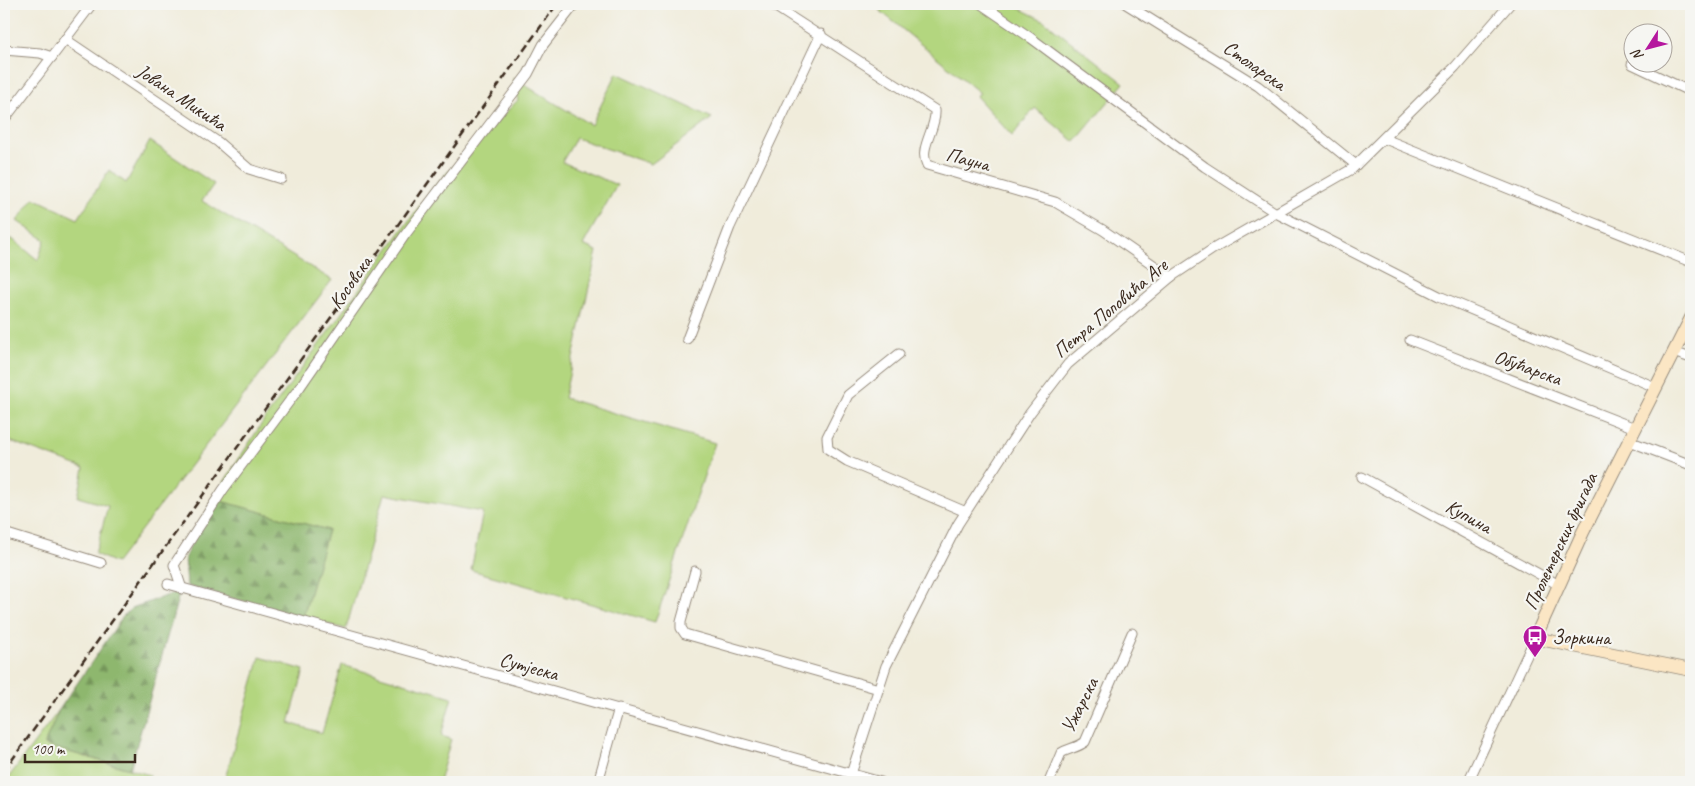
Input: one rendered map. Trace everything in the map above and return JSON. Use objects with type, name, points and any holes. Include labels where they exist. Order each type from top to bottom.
[{"type":"street","points":[[4,120],[92,4]]},
{"type":"street","name":"Косовска","points":[[182,589],[174,565],[223,490],[300,387],[405,235],[528,74],[543,45],[575,4]]},
{"type":"street","name":"Пауна","points":[[771,4],[821,34],[935,110],[936,117],[924,152],[924,159],[927,165],[1055,202],[1103,230],[1170,277]]},
{"type":"street","points":[[981,4],[1031,38],[1205,167],[1276,213],[1439,296],[1655,387]]},
{"type":"street","name":"Столарска","points":[[1126,4],[1258,86],[1356,165]]},
{"type":"street","name":"Петра Поповића Аге","points":[[851,774],[886,666],[966,512],[1025,420],[1068,364],[1170,277],[1213,249],[1356,165],[1455,67],[1510,4]]},
{"type":"street","points":[[687,339],[730,227],[821,34]]},
{"type":"street","name":"Јована Микића","points":[[65,39],[218,142],[249,169],[280,179]]},
{"type":"street","points":[[4,50],[40,53],[52,57]]},
{"type":"street","points":[[1649,72],[1691,92]]},
{"type":"street","points":[[1385,138],[1691,262]]},
{"type":"street","name":"Пролетерских бригада","points":[[1468,782],[1559,585],[1655,387],[1691,318]]},
{"type":"street","name":"Обућарска","points":[[1410,340],[1635,428]]},
{"type":"street","points":[[1673,352],[1691,358]]},
{"type":"street","points":[[899,354],[848,395],[827,437],[827,446],[831,452],[847,461],[966,512]]},
{"type":"street","points":[[1629,440],[1691,465]]},
{"type":"street","name":"Купина","points":[[1362,477],[1559,585]]},
{"type":"street","points":[[4,533],[101,563]]},
{"type":"street","points":[[695,571],[681,622],[681,628],[684,633],[879,689]]},
{"type":"street","name":"Сутјеска","points":[[168,584],[881,782]]},
{"type":"street","name":"Ужарска","points":[[1049,782],[1061,753],[1070,748],[1078,748],[1085,742],[1132,633]]},
{"type":"street","points":[[1534,638],[1691,670]]},
{"type":"street","points":[[598,782],[619,708]]},
{"type":"green space","points":[[872,4],[1010,4],[1043,20],[1124,83],[1075,142],[1035,108],[1012,136],[976,96],[980,93]]},
{"type":"green space","points":[[617,73],[712,118],[651,164],[576,138],[562,162],[617,185],[583,245],[597,251],[564,398],[715,443],[655,622],[471,570],[483,512],[384,494],[346,629],[303,617],[328,530],[213,499],[264,420],[434,186],[518,100],[513,78],[591,125]]},
{"type":"green space","points":[[150,141],[214,184],[202,201],[332,280],[116,563],[95,554],[108,506],[78,497],[84,468],[4,439],[4,252],[11,238],[38,260],[45,240],[17,221],[34,198],[78,219],[109,170],[126,183]]},
{"type":"green space","points":[[213,499],[328,530],[303,617],[187,586],[185,557]]},
{"type":"green space","points":[[180,591],[130,769],[44,745],[59,710],[124,615],[132,608]]},
{"type":"green space","points":[[260,657],[304,670],[289,723],[322,733],[342,665],[452,697],[441,736],[451,739],[439,782],[224,782]]},
{"type":"green space","points":[[59,710],[44,745],[150,775],[148,782],[5,782]]},
{"type":"railway","points":[[4,771],[557,4]]},
{"type":"place","name":"Зоркина","points":[[1535,658]]}]
